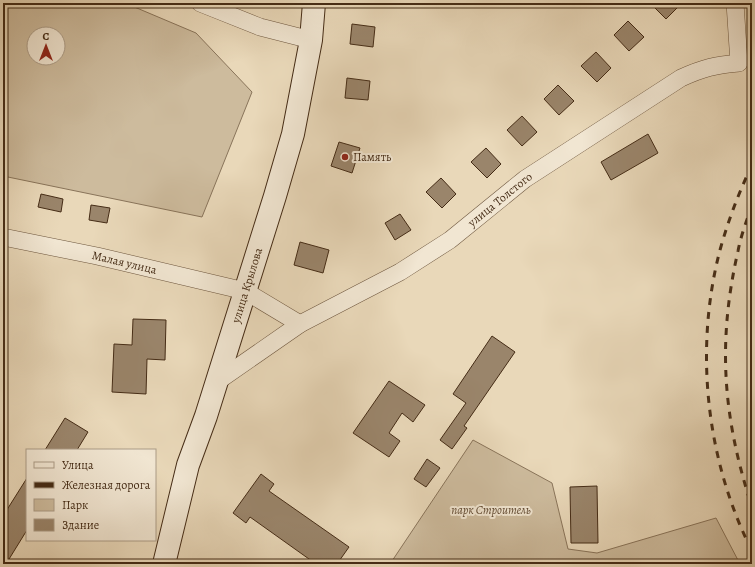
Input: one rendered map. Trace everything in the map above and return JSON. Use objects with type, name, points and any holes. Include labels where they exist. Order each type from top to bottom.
[{"type":"main road","name":"улица Крылова","points":[[164,564],[188,465],[206,416],[215,383],[276,196],[293,134],[311,40],[314,3]]},
{"type":"street","points":[[200,3],[260,27],[311,40]]},
{"type":"street","name":"улица Толстого","points":[[215,383],[300,324],[400,272],[438,248],[525,179],[681,78],[703,68],[739,63],[735,3]]},
{"type":"street","name":"Малая улица","points":[[3,237],[97,256],[245,291],[300,324]]},
{"type":"green space","points":[[3,3],[125,3],[196,33],[252,92],[202,217],[3,176]]},
{"type":"green space","name":"парк Строитель","points":[[473,440],[552,483],[568,549],[597,553],[716,518],[740,564],[390,564]]},
{"type":"building","points":[[650,3],[682,3],[666,19]]},
{"type":"building","points":[[628,21],[644,37],[629,51],[614,35]]},
{"type":"building","points":[[352,24],[375,27],[373,47],[350,44]]},
{"type":"building","points":[[596,52],[611,68],[597,82],[581,66]]},
{"type":"building","points":[[347,78],[370,81],[368,100],[345,98]]},
{"type":"building","points":[[558,85],[574,101],[559,115],[544,99]]},
{"type":"building","points":[[522,116],[537,132],[522,146],[507,130]]},
{"type":"building","points":[[648,134],[658,153],[611,180],[601,162]]},
{"type":"building","name":"Память","points":[[339,142],[360,148],[352,173],[331,166]]},
{"type":"building","points":[[486,148],[501,164],[487,178],[471,162]]},
{"type":"building","points":[[441,178],[456,194],[442,208],[426,192]]},
{"type":"building","points":[[41,194],[63,199],[61,212],[38,207]]},
{"type":"building","points":[[91,205],[110,208],[107,223],[89,220]]},
{"type":"building","points":[[400,214],[411,230],[395,240],[385,223]]},
{"type":"building","points":[[300,242],[329,250],[323,273],[294,265]]},
{"type":"building","points":[[133,319],[166,320],[165,360],[147,359],[146,394],[112,392],[114,344],[132,345]]},
{"type":"building","points":[[492,336],[515,352],[464,426],[467,428],[452,449],[440,440],[466,403],[453,394]]},
{"type":"building","points":[[389,381],[425,405],[413,422],[402,413],[389,433],[400,441],[389,457],[353,433]]},
{"type":"building","points":[[65,418],[88,432],[78,449],[46,449]]},
{"type":"building","points":[[427,459],[440,468],[426,487],[414,479]]},
{"type":"building","points":[[261,474],[274,484],[269,491],[349,547],[337,564],[316,564],[250,517],[246,523],[233,513]]},
{"type":"building","points":[[26,480],[26,532],[6,564],[3,564],[3,516]]},
{"type":"building","points":[[597,486],[598,543],[571,543],[570,487]]},
{"type":"railway","points":[[752,165],[734,207],[720,250],[712,288],[708,326],[707,365],[709,404],[715,442],[724,480],[736,516],[752,551]]},
{"type":"railway","points":[[752,205],[741,239],[731,285],[727,317],[726,349],[726,380],[729,411],[742,474],[752,507]]},
{"type":"place","name":"Память","points":[[345,157]]}]
